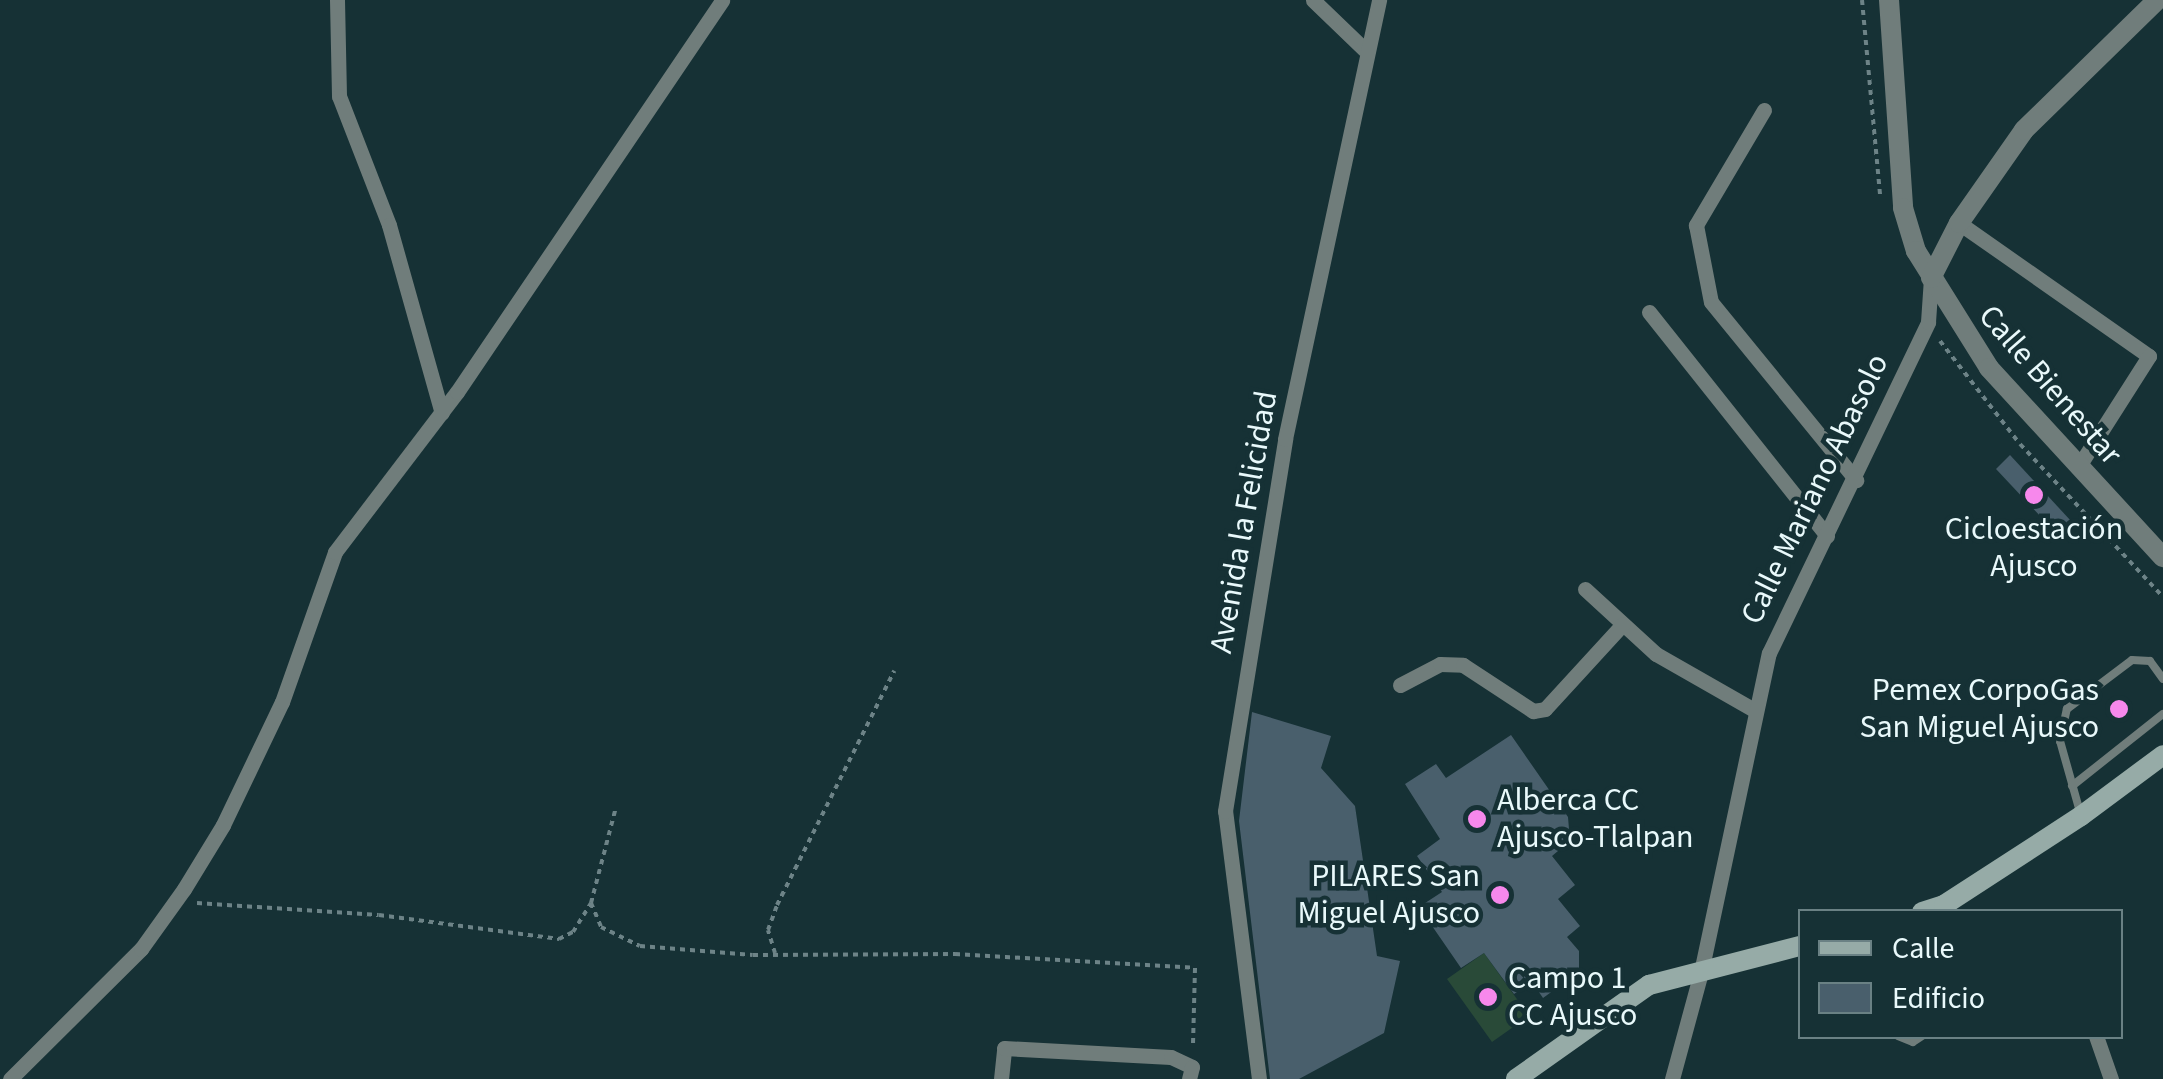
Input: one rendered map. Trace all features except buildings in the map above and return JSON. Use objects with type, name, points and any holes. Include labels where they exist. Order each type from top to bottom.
[{"type":"main road","points":[[1949,908],[2163,755]]},
{"type":"main road","points":[[1516,1079],[1649,985],[1798,947]]},
{"type":"street","points":[[337,0],[339,96],[389,225],[442,412]]},
{"type":"street","points":[[10,1079],[141,950],[178,898],[223,825],[282,702],[323,573],[442,412],[722,0]]},
{"type":"street","points":[[1313,0],[1364,49]]},
{"type":"street","name":"Avenida la Felicidad","points":[[1259,1079],[1225,811],[1285,439],[1364,49],[1379,0]]},
{"type":"street","name":"Calle Bienestar","points":[[1889,0],[1903,208],[1931,278],[1989,368],[2163,556]]},
{"type":"street","name":"Calle Mariano Abasolo","points":[[1672,1079],[1702,972],[1769,653],[1856,480],[1928,322],[1931,278],[1959,223],[2024,130],[2157,0]]},
{"type":"street","points":[[1764,110],[1696,225],[1711,302],[1856,480]]},
{"type":"street","points":[[1959,223],[2149,356],[2080,466]]},
{"type":"street","points":[[1649,312],[1828,536]]},
{"type":"street","points":[[1585,589],[1656,654],[1756,710]]},
{"type":"street","points":[[1400,685],[1440,664],[1462,665],[1533,711],[1545,709],[1623,624]]},
{"type":"street","points":[[2097,1039],[2111,1079]]},
{"type":"street","points":[[1000,1079],[1004,1048],[1171,1057],[1191,1073]]},
{"type":"lane","points":[[2081,816],[2060,742],[2067,709],[2132,660],[2150,661],[2163,679]]},
{"type":"lane","points":[[2072,786],[2163,714]]},
{"type":"path","points":[[1935,334],[2020,444],[2163,597]]},
{"type":"path","points":[[774,953],[768,930],[778,905],[894,671]]},
{"type":"path","points":[[178,898],[210,907],[379,916],[540,941],[572,932],[591,903],[616,807]]},
{"type":"path","points":[[591,903],[601,927],[640,946],[774,953],[955,954],[1195,968],[1191,1073]]},
{"type":"green space","name":"Campo 1 CC Ajusco","points":[[1484,953],[1529,1016],[1492,1042],[1447,979]]},
{"type":"place","name":"Cicloestación Ajusco","points":[[2034,495]]},
{"type":"place","name":"Pemex CorpoGas San Miguel Ajusco","points":[[2119,709]]},
{"type":"place","name":"Alberca CC Ajusco-Tlalpan","points":[[1477,819]]},
{"type":"place","name":"PILARES San Miguel Ajusco","points":[[1500,895]]},
{"type":"place","name":"Campo 1 CC Ajusco","points":[[1488,997]]}]
